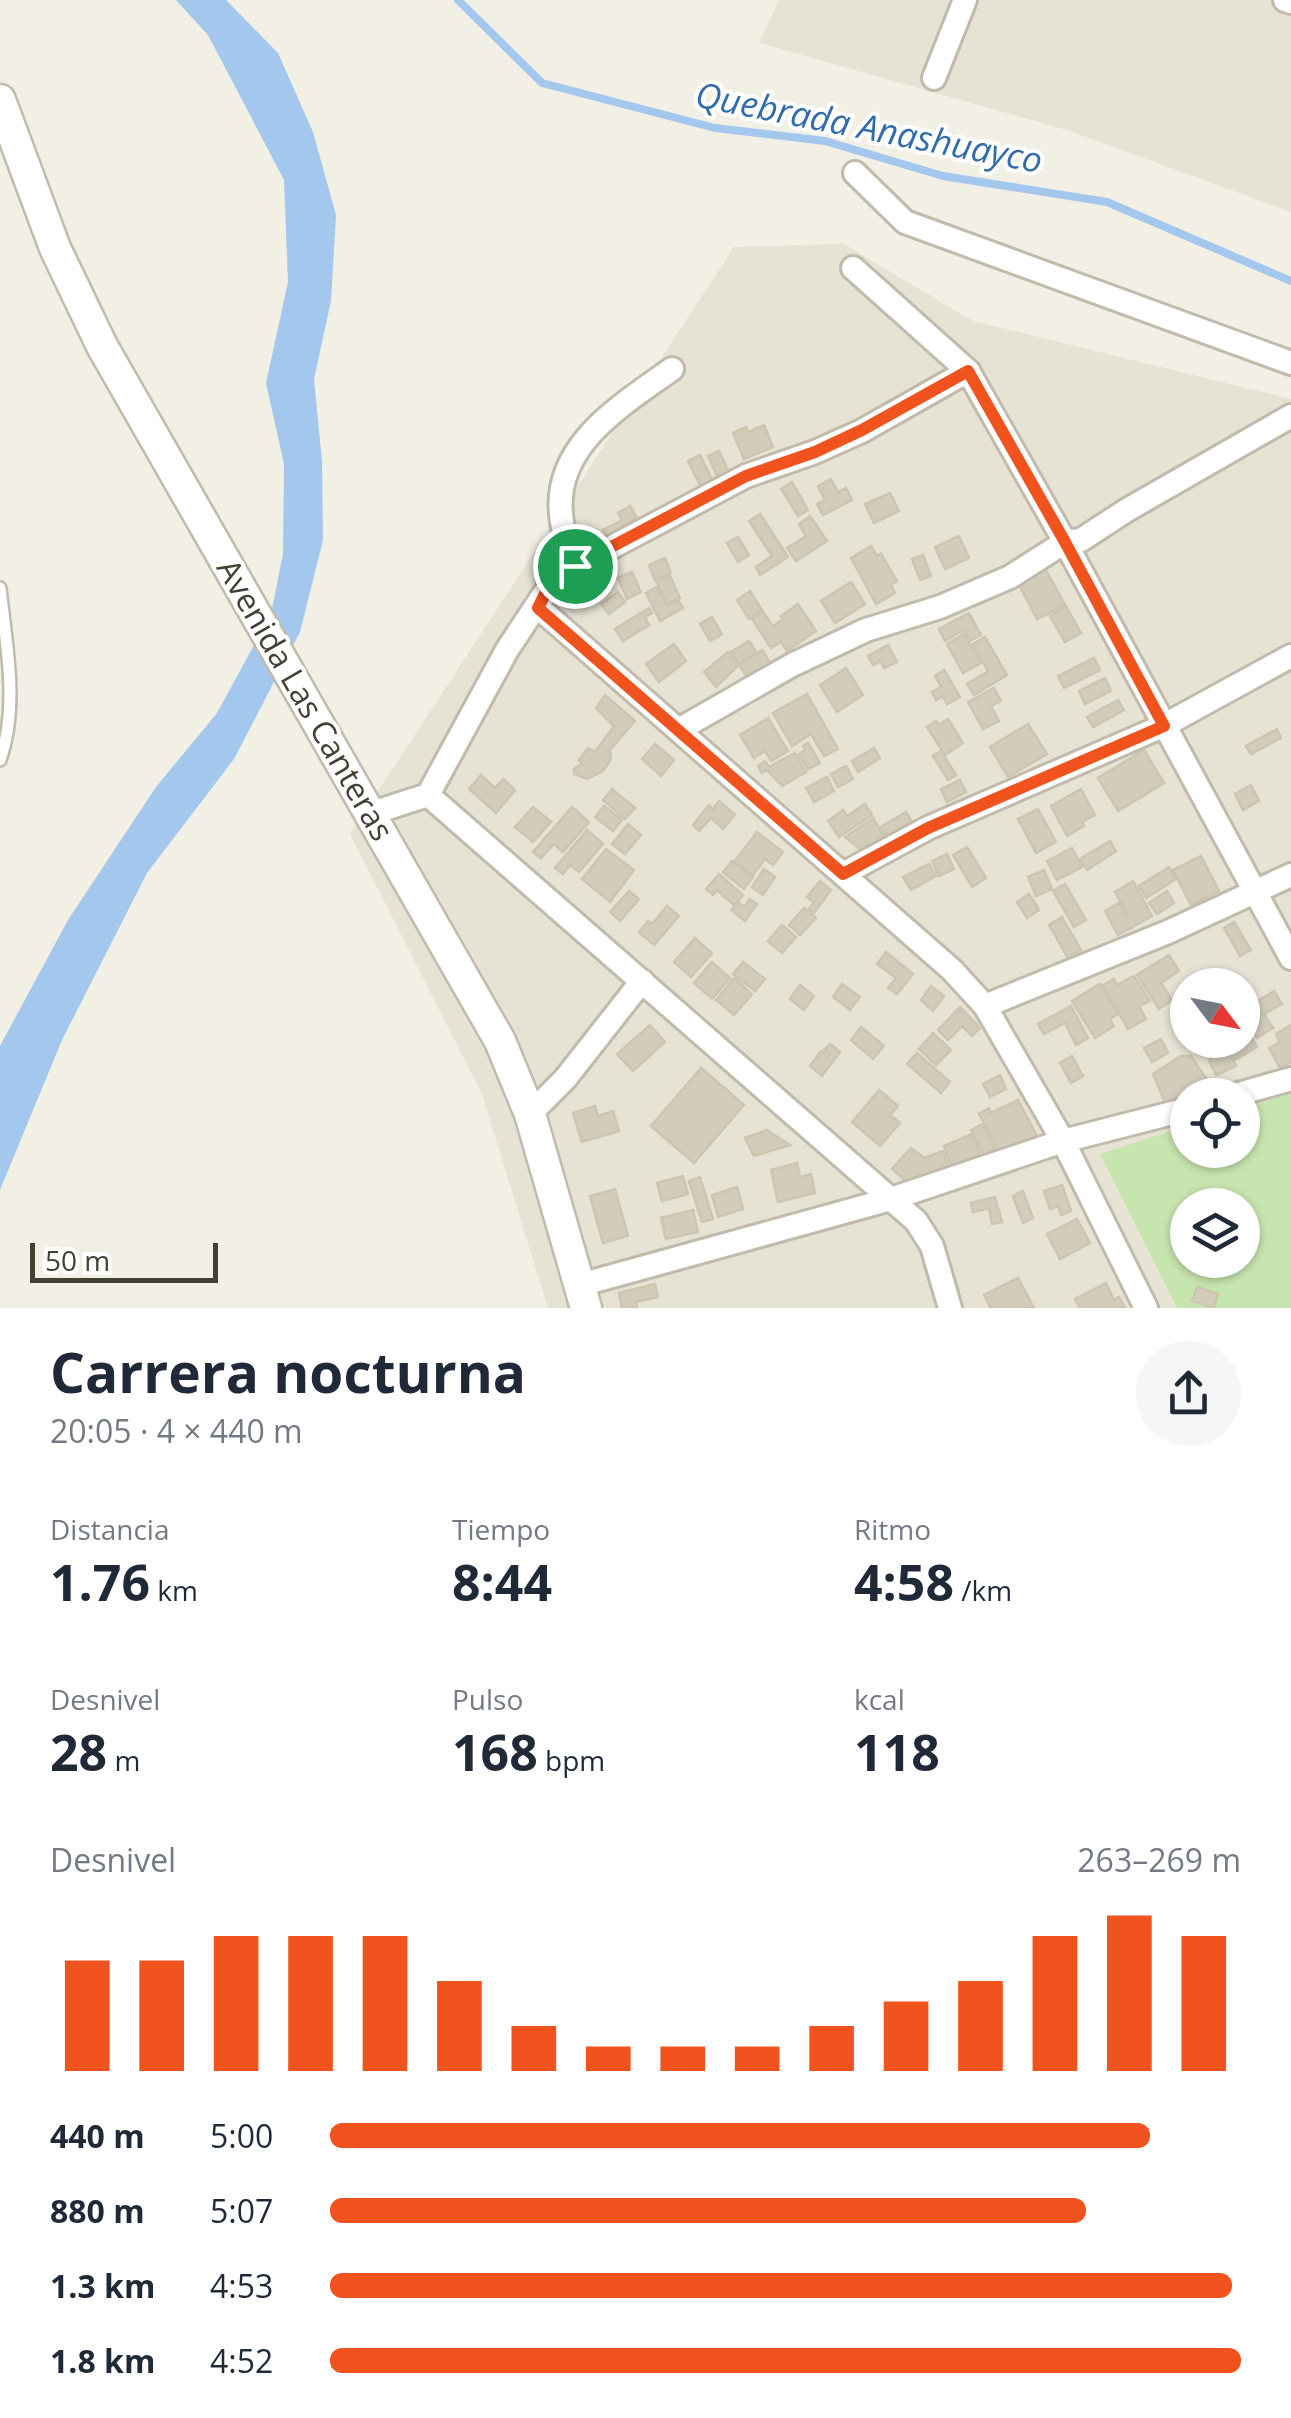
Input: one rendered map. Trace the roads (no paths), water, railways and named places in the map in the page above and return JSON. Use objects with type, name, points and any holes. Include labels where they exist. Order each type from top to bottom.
[{"type":"street","points":[[934,78],[965,0]]},
{"type":"street","name":"Avenida Las Canteras","points":[[0,100],[55,248],[102,346],[500,1041],[530,1114],[583,1297]]},
{"type":"street","points":[[854,172],[905,222],[1291,363]]},
{"type":"street","points":[[853,268],[968,371],[1291,958]]},
{"type":"street","points":[[575,566],[562,521],[561,494],[570,459],[584,438],[672,369]]},
{"type":"street","points":[[372,813],[428,795],[506,650],[548,588],[575,566],[746,476],[815,452],[862,430],[968,371]]},
{"type":"street","points":[[680,729],[792,665],[866,630],[940,607],[1010,576],[1065,542],[1082,540],[1291,416]]},
{"type":"street","points":[[538,608],[952,970],[985,1006],[1062,1142],[1146,1308]]},
{"type":"street","points":[[843,874],[928,828],[1164,726],[1291,656]]},
{"type":"street","points":[[428,795],[916,1221],[932,1246],[950,1308]]},
{"type":"street","points":[[985,1006],[1291,876]]},
{"type":"street","points":[[530,1114],[565,1079],[642,981]]},
{"type":"street","points":[[1260,1088],[1291,1079]]},
{"type":"street","points":[[583,1297],[1062,1142],[1170,1114]]},
{"type":"lane","points":[[0,588],[10,670],[5,746],[0,760]]},
{"type":"water","points":[[176,0],[226,0],[278,53],[313,132],[336,215],[331,301],[314,379],[322,462],[323,540],[300,632],[234,759],[147,873],[62,1040],[0,1190],[0,1046],[68,920],[156,787],[217,713],[271,614],[283,554],[284,464],[266,383],[288,282],[284,180],[208,35]]},
{"type":"waterway","name":"Quebrada Anashuayco","points":[[458,0],[542,83],[715,128],[825,141],[943,176],[1107,202],[1291,281]]}]
